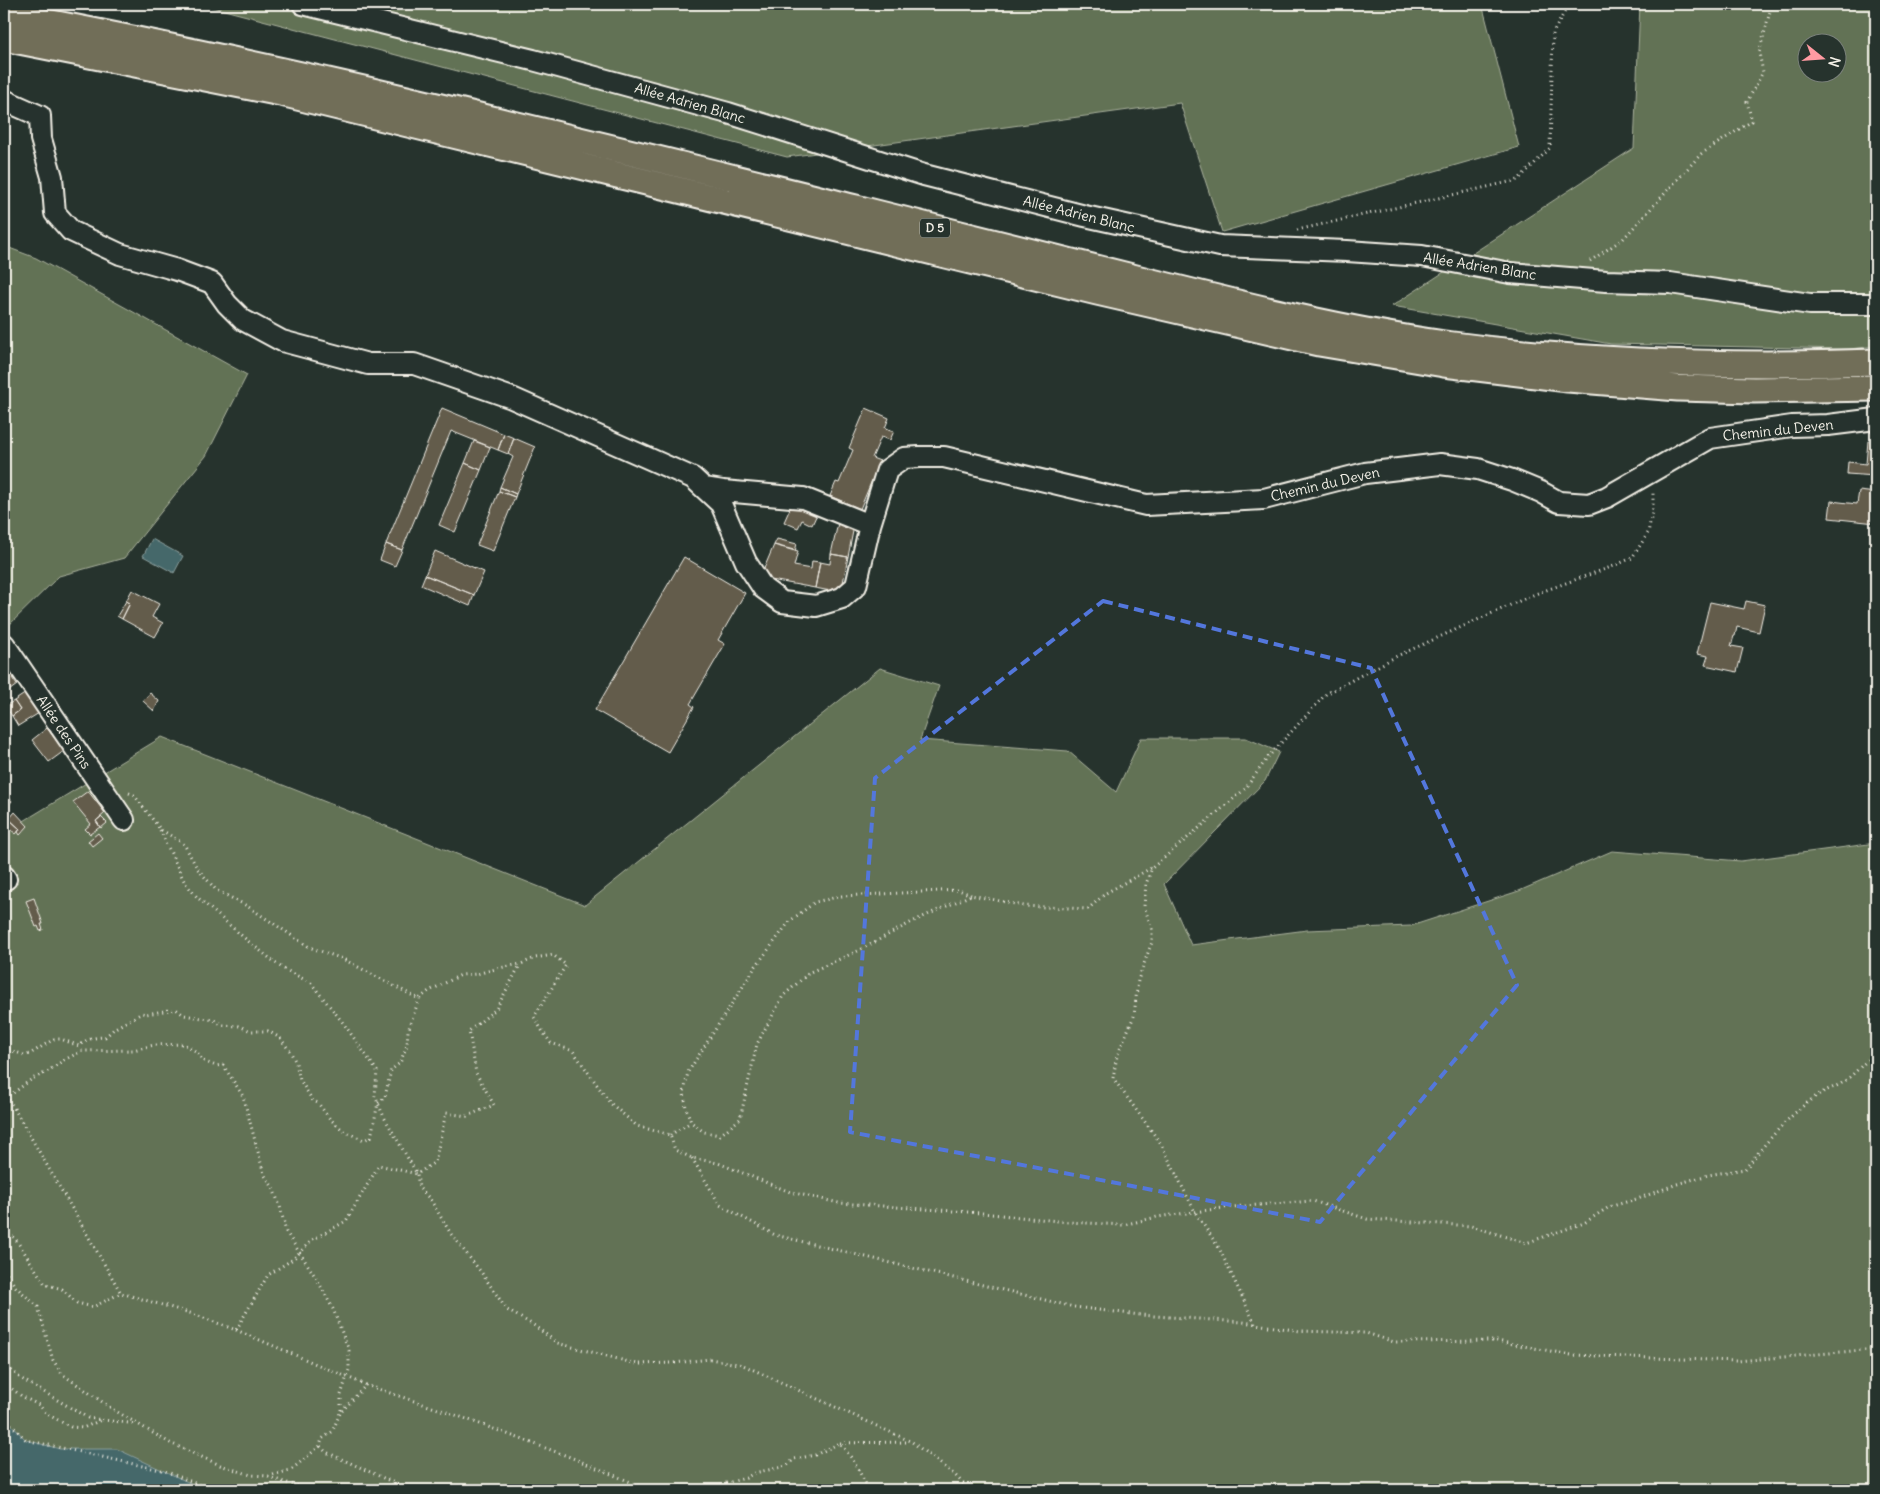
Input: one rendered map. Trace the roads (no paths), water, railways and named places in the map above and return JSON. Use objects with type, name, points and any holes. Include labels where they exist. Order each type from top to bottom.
[{"type":"main road","name":"D 5","points":[[4,14],[283,70],[684,166],[1198,294],[1330,324],[1444,344],[1573,357],[1793,365],[1876,362]]},
{"type":"main road","name":"D 5","points":[[4,38],[281,93],[1097,292],[1319,343],[1444,364],[1586,381],[1678,388],[1754,390],[1876,388]]},
{"type":"street","name":"Allée Adrien Blanc","points":[[303,4],[533,60],[728,113],[924,175],[1111,222],[1220,246],[1347,250],[1422,256],[1510,273],[1670,283],[1810,304],[1876,304]]},
{"type":"street","points":[[4,100],[40,116],[41,139],[52,177],[55,214],[71,231],[120,254],[177,270],[212,283],[227,304],[243,320],[282,341],[368,364],[414,364],[512,398],[693,478],[721,504],[746,562],[763,588],[782,602],[816,606],[842,598],[856,586],[870,525],[803,498],[704,488]]},
{"type":"street","name":"Chemin du Deven","points":[[870,525],[887,470],[904,458],[944,457],[1146,506],[1264,498],[1365,473],[1440,464],[1478,469],[1512,480],[1560,502],[1589,504],[1607,497],[1710,438],[1792,426],[1828,425],[1876,419]]},
{"type":"street","name":"Allée des Pins","points":[[4,644],[124,820]]},
{"type":"water","points":[[152,539],[183,556],[174,573],[143,556]]},
{"type":"water","points":[[4,1417],[26,1440],[60,1449],[117,1449],[205,1490],[4,1490]]}]
